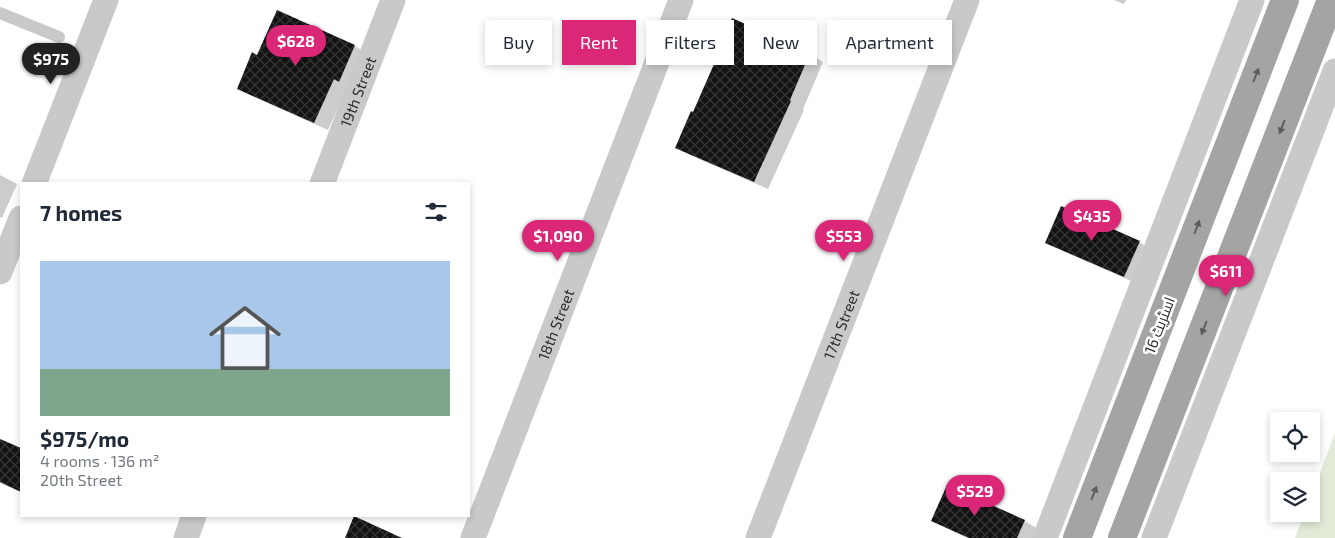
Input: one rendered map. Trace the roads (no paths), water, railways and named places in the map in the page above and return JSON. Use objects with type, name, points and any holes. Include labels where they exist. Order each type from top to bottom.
[{"type":"main road","name":"اسٹریٹ 16","points":[[1076,538],[1285,0]]},
{"type":"main road","points":[[1122,538],[1324,32],[1331,0]]},
{"type":"street","points":[[35,182],[106,0]]},
{"type":"street","name":"19th Street","points":[[323,182],[393,0]]},
{"type":"street","name":"18th Street","points":[[473,538],[681,0]]},
{"type":"street","name":"17th Street","points":[[758,538],[967,0]]},
{"type":"street","points":[[1045,538],[1252,0]]},
{"type":"street","points":[[1154,538],[1335,71]]},
{"type":"street","points":[[0,272],[20,221]]},
{"type":"street","points":[[186,538],[194,517]]},
{"type":"lane","points":[[0,13],[59,36]]}]
